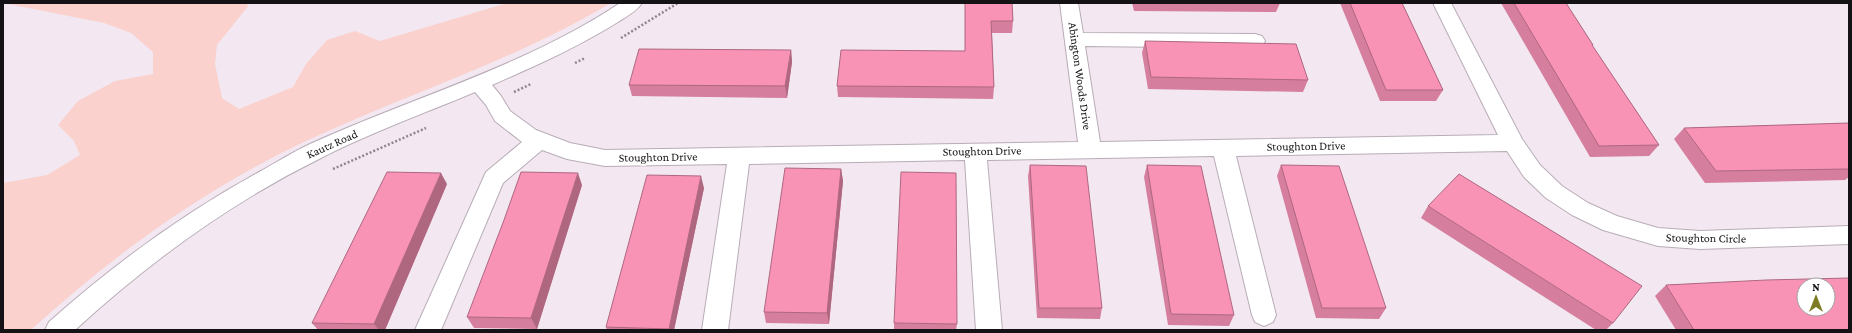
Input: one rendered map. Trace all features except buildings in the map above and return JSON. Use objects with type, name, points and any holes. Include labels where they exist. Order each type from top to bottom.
[{"type":"street","name":"Kautz Road","points":[[58,330],[84,306],[154,248],[233,196],[322,148],[478,83],[562,45],[617,14],[633,3]]},
{"type":"street","name":"Abington Woods Drive","points":[[1069,3],[1090,149]]},
{"type":"street","name":"Stoughton Circle","points":[[1442,3],[1514,143],[1532,171],[1554,192],[1580,209],[1611,224],[1658,238],[1700,240],[1849,235]]},
{"type":"street","points":[[1074,39],[1255,41]]},
{"type":"street","name":"Stoughton Drive","points":[[478,83],[494,101],[502,116],[528,136],[567,151],[605,158],[1514,143]]},
{"type":"street","points":[[428,330],[494,178],[538,140]]},
{"type":"street","points":[[1223,147],[1264,315]]},
{"type":"street","points":[[976,151],[989,330]]},
{"type":"street","points":[[715,330],[739,155]]},
{"type":"path","points":[[328,171],[433,125]]},
{"type":"shaded area","points":[[3,3],[243,3],[249,5],[217,45],[215,64],[222,98],[239,109],[293,87],[306,64],[327,40],[355,31],[380,41],[507,3],[611,3],[568,27],[524,48],[480,68],[345,124],[300,144],[257,166],[196,202],[139,241],[84,284],[31,330],[3,330],[3,183],[47,175],[80,155],[74,141],[58,125],[78,101],[115,81],[153,74],[153,52],[131,33],[104,23]]}]
